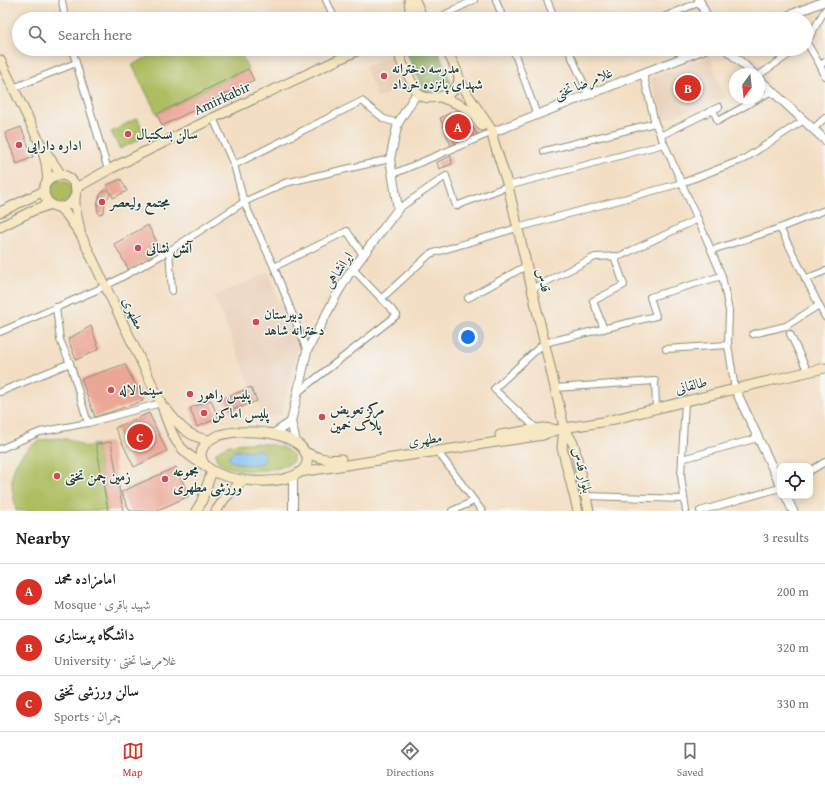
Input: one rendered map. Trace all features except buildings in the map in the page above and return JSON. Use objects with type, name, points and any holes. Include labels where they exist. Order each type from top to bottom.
[{"type":"main road","points":[[409,0],[410,12]]},
{"type":"main road","points":[[416,0],[420,12]]},
{"type":"main road","name":"Amirkabir","points":[[76,188],[108,170],[340,56]]},
{"type":"main road","points":[[400,56],[401,61],[417,93]]},
{"type":"main road","name":"قدس","points":[[449,56],[468,95],[491,135],[508,186],[564,427]]},
{"type":"main road","points":[[0,60],[40,143],[61,175],[71,179],[76,188],[75,197],[69,205],[34,210],[0,227]]},
{"type":"main road","points":[[440,97],[450,93],[457,85],[459,78]]},
{"type":"main road","name":"قدس","points":[[417,93],[421,97],[440,97],[465,106],[491,135]]},
{"type":"main road","points":[[40,143],[46,163],[48,181],[44,191],[45,196],[55,206]]},
{"type":"main road","points":[[48,181],[61,175]]},
{"type":"main road","points":[[0,212],[44,191]]},
{"type":"main road","name":"مطهری","points":[[75,197],[75,206],[81,235]]},
{"type":"main road","name":"مطهری","points":[[55,206],[67,215],[81,235],[161,403],[170,430],[181,449],[189,457],[226,477],[243,480],[270,481],[345,464],[437,449],[543,428],[554,430]]},
{"type":"main road","name":"طالقانی","points":[[564,427],[608,420],[685,400],[825,368]]},
{"type":"main road","name":"مطهری","points":[[161,403],[178,425],[186,432],[196,438],[208,440]]},
{"type":"main road","name":"مطهری","points":[[306,452],[316,457],[331,461],[542,435],[564,427]]},
{"type":"main road","name":"بلوار قدس","points":[[564,427],[574,444],[589,511]]},
{"type":"main road","name":"بلوار قدس","points":[[564,427],[562,448],[575,510]]},
{"type":"main road","points":[[196,511],[201,504],[209,468],[202,461],[200,453],[208,440],[221,434],[255,432],[273,434],[296,442],[306,452],[307,460],[305,467],[296,474]]},
{"type":"main road","points":[[216,511],[225,498],[243,480]]},
{"type":"street","points":[[62,0],[64,12]]},
{"type":"street","points":[[326,0],[332,12]]},
{"type":"street","points":[[450,12],[474,0]]},
{"type":"street","points":[[496,0],[500,12]]},
{"type":"street","points":[[547,0],[552,12]]},
{"type":"street","points":[[675,12],[700,1],[705,12]]},
{"type":"street","points":[[798,12],[825,1]]},
{"type":"street","points":[[813,31],[825,10]]},
{"type":"street","points":[[813,52],[822,64],[825,76]]},
{"type":"street","points":[[74,56],[108,170]]},
{"type":"street","points":[[516,56],[537,115]]},
{"type":"street","points":[[571,56],[588,95]]},
{"type":"street","name":"غلامرضا تختی","points":[[491,135],[537,115],[686,56]]},
{"type":"street","points":[[734,56],[747,68]]},
{"type":"street","points":[[765,71],[787,56]]},
{"type":"street","points":[[13,88],[76,63]]},
{"type":"street","points":[[643,73],[655,123],[660,136],[712,250],[722,276],[729,311],[728,345],[735,389],[777,478]]},
{"type":"street","points":[[765,85],[825,140]]},
{"type":"street","points":[[660,136],[716,109],[718,121],[772,91]]},
{"type":"street","points":[[417,93],[398,124],[390,159],[398,209],[446,176],[456,206],[508,186],[664,144]]},
{"type":"street","points":[[234,165],[362,101],[384,119],[398,124]]},
{"type":"street","points":[[213,118],[234,165],[244,202],[274,267],[307,350]]},
{"type":"street","points":[[813,129],[825,118]]},
{"type":"street","points":[[381,299],[430,254],[517,228],[682,183],[744,159],[804,120]]},
{"type":"street","points":[[544,151],[655,123]]},
{"type":"street","points":[[393,174],[491,135]]},
{"type":"street","points":[[0,332],[106,286],[169,251],[244,202],[285,183],[390,159]]},
{"type":"street","name":"ایرانشاهی","points":[[291,422],[307,350],[337,294],[353,269],[398,209]]},
{"type":"street","points":[[712,250],[780,228],[825,210]]},
{"type":"street","points":[[532,289],[595,257],[620,256],[698,219]]},
{"type":"street","points":[[780,228],[825,317]]},
{"type":"street","points":[[274,267],[347,231],[363,255]]},
{"type":"street","points":[[169,251],[172,291]]},
{"type":"street","points":[[604,329],[593,301],[624,285],[614,256]]},
{"type":"street","points":[[468,298],[526,266]]},
{"type":"street","points":[[297,393],[397,315],[353,269]]},
{"type":"street","points":[[805,279],[825,271]]},
{"type":"street","points":[[537,430],[494,389],[544,343],[656,316],[650,297],[722,276]]},
{"type":"street","points":[[753,334],[786,326],[819,305]]},
{"type":"street","points":[[56,307],[60,340],[70,363],[88,423]]},
{"type":"street","points":[[790,334],[808,372]]},
{"type":"street","points":[[666,349],[728,345]]},
{"type":"street","points":[[0,392],[70,363]]},
{"type":"street","points":[[555,388],[655,381],[656,408]]},
{"type":"street","points":[[685,400],[681,476],[683,499],[686,511]]},
{"type":"street","points":[[0,449],[40,432],[88,423],[161,403]]},
{"type":"street","points":[[273,434],[291,422],[296,442]]},
{"type":"street","points":[[682,459],[758,438]]},
{"type":"street","points":[[437,449],[482,511]]},
{"type":"street","points":[[813,469],[825,462]]},
{"type":"street","points":[[293,511],[296,474]]},
{"type":"street","points":[[700,511],[777,489]]},
{"type":"street","points":[[586,496],[683,499]]},
{"type":"street","points":[[787,499],[793,511]]},
{"type":"street","points":[[452,511],[474,501]]},
{"type":"shaded area","name":"مدرسه دخترانه شهدای پانزده خرداد","points":[[391,56],[404,86],[378,98],[365,67]]},
{"type":"shaded area","points":[[710,57],[725,98],[665,119],[650,78]]},
{"type":"shaded area","name":"دبیرستان دخترانه شاهد","points":[[268,273],[298,349],[281,415],[264,417],[214,296]]},
{"type":"green space","points":[[149,56],[242,56],[248,69],[157,114],[132,65]]},
{"type":"green space","points":[[408,56],[440,56],[451,82],[425,94]]},
{"type":"green space","name":"سالن بسکتبال","points":[[137,118],[146,136],[120,149],[111,132]]},
{"type":"green space","points":[[60,179],[65,180],[71,186],[71,196],[65,202],[60,203],[55,202],[49,196],[48,191],[49,186],[55,180]]},
{"type":"green space","name":"زمین چمن تختی","points":[[58,438],[72,440],[85,447],[96,444],[108,511],[16,511],[12,490],[12,476],[20,457],[30,447],[42,440]]},
{"type":"green space","points":[[255,443],[285,449],[293,455],[293,461],[286,466],[275,469],[248,470],[224,466],[217,460],[216,453],[224,447],[234,444]]},
{"type":"water","points":[[259,450],[263,452],[265,456],[264,461],[261,463],[252,465],[241,464],[229,459],[229,455],[234,451]]},
{"type":"place","name":"مدرسه دخترانه شهدای پانزده خرداد","points":[[384,76]]},
{"type":"place","name":"دانشگاه پرستاری","points":[[688,88]]},
{"type":"place","name":"امامزاده محمد","points":[[458,127]]},
{"type":"place","name":"سالن بسکتبال","points":[[128,134]]},
{"type":"place","name":"اداره دارایی","points":[[19,145]]},
{"type":"place","name":"مجتمع ولیعصر","points":[[102,202]]},
{"type":"place","name":"آتش نشانی","points":[[138,248]]},
{"type":"place","name":"دبیرستان دخترانه شاهد","points":[[256,322]]},
{"type":"place","name":"سینما لاله","points":[[111,390]]},
{"type":"place","name":"پلیس راهور","points":[[190,394]]},
{"type":"place","name":"پلیس اماکن","points":[[204,413]]},
{"type":"place","name":"مرکز تعویض پلاک خمین","points":[[322,417]]},
{"type":"place","name":"سالن ورزشی تختی","points":[[140,437]]},
{"type":"place","name":"زمین چمن تختی","points":[[57,476]]},
{"type":"place","name":"مجموعه ورزشی مطهری","points":[[165,479]]}]
